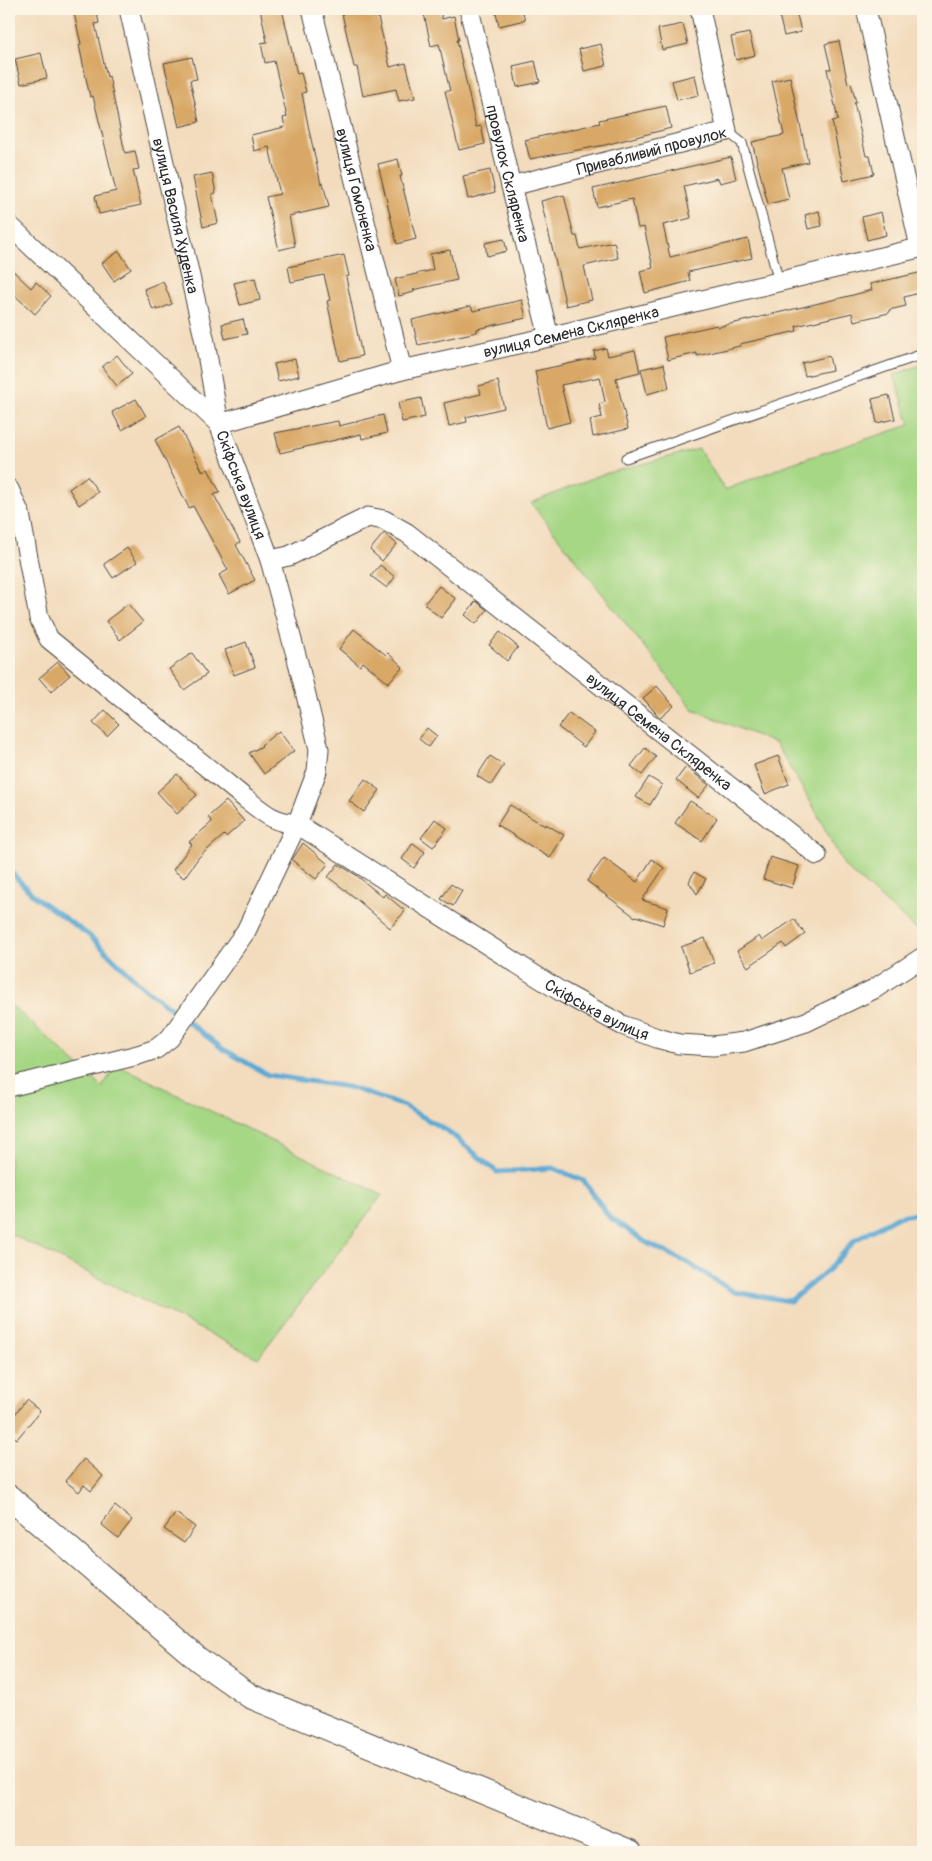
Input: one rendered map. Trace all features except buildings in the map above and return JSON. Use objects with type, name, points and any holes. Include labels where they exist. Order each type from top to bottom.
[{"type":"street","name":"вулиця Василя Худенка","points":[[128,9],[204,342],[219,424]]},
{"type":"street","name":"вулиця Гомоненка","points":[[312,9],[402,370]]},
{"type":"street","name":"провулок Скляренка","points":[[469,9],[549,337]]},
{"type":"street","name":"Привабливий провулок","points":[[511,186],[727,131],[700,9]]},
{"type":"street","points":[[866,9],[922,247]]},
{"type":"street","name":"Скіфська вулиця","points":[[9,225],[219,424],[270,560],[319,749],[317,771],[296,824],[246,930],[170,1038],[156,1049],[138,1056],[9,1087]]},
{"type":"street","name":"вулиця Семена Скляренка","points":[[219,424],[402,370],[549,337],[922,247]]},
{"type":"street","name":"Скіфська вулиця","points":[[9,489],[20,514],[39,618],[49,639],[274,820],[281,823],[296,824],[560,991],[622,1025],[679,1044],[713,1046],[744,1042],[806,1022],[874,989],[923,957]]},
{"type":"street","name":"вулиця Семена Скляренка","points":[[270,560],[289,556],[368,517],[384,520],[407,533],[817,855]]},
{"type":"street","points":[[9,1497],[199,1660],[250,1696],[630,1852]]},
{"type":"lane","points":[[727,131],[742,143],[779,282]]},
{"type":"lane","points":[[626,458],[923,354]]},
{"type":"green space","points":[[923,364],[923,928],[916,929],[845,867],[814,808],[776,744],[693,709],[531,503],[600,475],[699,449],[725,490],[792,463],[910,425],[894,375]]},
{"type":"green space","points":[[9,1003],[102,1087],[117,1065],[382,1195],[258,1358],[9,1233]]},
{"type":"waterway","points":[[9,870],[35,897],[90,936],[143,987],[223,1049],[268,1075],[348,1087],[404,1106],[449,1132],[497,1172],[553,1168],[584,1181],[609,1217],[647,1243],[688,1263],[734,1292],[790,1301],[828,1270],[855,1240],[896,1217],[923,1212]]}]
